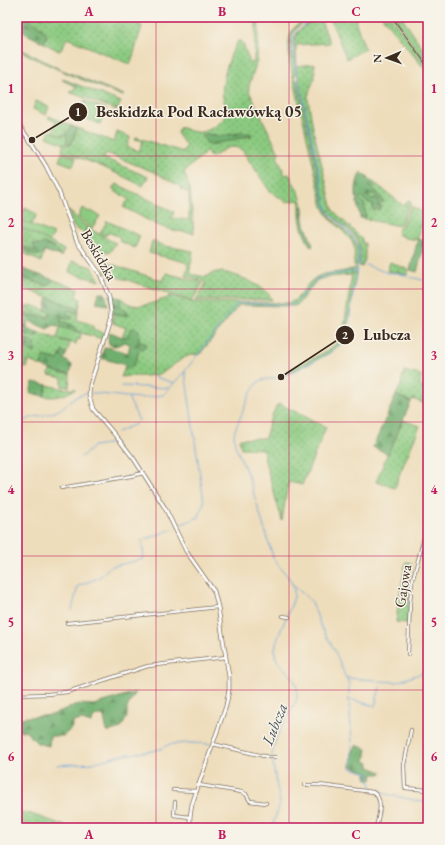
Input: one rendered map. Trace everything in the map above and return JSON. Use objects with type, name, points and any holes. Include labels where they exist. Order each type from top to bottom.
[{"type":"street","name":"Beskidzka","points":[[17,122],[46,166],[59,194],[77,242],[102,278],[109,297],[111,312],[110,322],[90,385],[89,395],[93,409],[120,441],[143,473]]},
{"type":"street","points":[[61,488],[143,473],[165,508],[186,551],[210,586],[215,596],[230,684],[213,744],[192,804],[190,828]]},
{"type":"street","name":"Gajowa","points":[[408,654],[411,592],[414,574],[428,523]]},
{"type":"street","points":[[67,623],[218,607]]},
{"type":"street","points":[[283,616],[289,617]]},
{"type":"street","points":[[17,694],[48,694],[67,692],[148,666],[226,657]]},
{"type":"street","points":[[411,730],[404,765],[405,788],[428,790]]},
{"type":"street","points":[[213,744],[269,757],[275,757]]},
{"type":"street","points":[[199,785],[242,792],[246,794],[250,801],[266,803]]},
{"type":"street","points":[[305,785],[319,785],[373,792],[378,796],[380,802],[376,828]]},
{"type":"street","points":[[172,790],[197,791]]},
{"type":"street","points":[[175,802],[174,815],[190,817]]},
{"type":"green space","points":[[17,17],[26,18],[41,28],[47,35],[44,43],[17,29]]},
{"type":"green space","points":[[26,17],[120,17],[142,26],[131,63],[129,64],[67,38],[59,51],[44,43],[47,35],[42,28]]},
{"type":"green space","points":[[258,17],[264,17],[259,21],[257,61],[249,86],[249,91],[279,153],[277,156],[285,175],[289,174],[300,195],[303,209],[301,206],[300,207],[299,200],[286,202],[269,190],[242,150],[230,147],[213,157],[209,156],[208,152],[206,152],[184,172],[190,189],[194,233],[174,231],[157,225],[123,207],[129,199],[114,191],[115,189],[112,188],[117,184],[174,212],[172,218],[189,220],[189,193],[180,189],[181,187],[154,172],[106,153],[104,158],[148,177],[143,186],[103,167],[62,151],[64,143],[71,145],[77,128],[114,142],[117,132],[130,137],[127,147],[139,151],[143,141],[135,139],[136,137],[183,152],[186,146],[177,133],[180,127],[190,131],[204,132],[216,126],[226,116],[227,109],[222,92],[226,68],[232,52],[239,40],[244,46],[250,63],[253,63],[256,22]],"holes":[[[207,134],[221,136],[252,136],[223,141],[213,145],[201,136]]]},
{"type":"green space","points":[[308,17],[314,17],[295,30],[291,40],[291,52],[296,74],[294,75],[295,80],[297,80],[326,209],[336,223],[354,240],[358,255],[356,266],[354,265],[354,246],[352,242],[330,218],[323,207],[290,63],[290,36],[296,26]]},
{"type":"green space","points":[[318,17],[322,17],[320,18],[330,43],[296,45],[297,66],[316,65],[314,67],[314,79],[308,95],[314,133],[333,210],[362,239],[363,244],[365,243],[365,259],[362,267],[359,266],[359,243],[351,232],[334,218],[326,206],[296,66],[294,42],[296,37],[303,27]]},
{"type":"green space","points":[[329,17],[360,17],[355,20],[365,49],[347,59]]},
{"type":"green space","points":[[382,17],[391,17],[428,68],[428,73]]},
{"type":"green space","points":[[394,17],[402,17],[428,57],[428,65]]},
{"type":"green space","points":[[17,47],[60,69],[124,95],[123,96],[56,69],[17,49]]},
{"type":"green space","points":[[63,79],[121,102],[117,110],[69,92],[77,87],[62,80]]},
{"type":"green space","points":[[36,101],[49,107],[46,115],[33,109]]},
{"type":"green space","points":[[85,101],[106,109],[100,124],[80,117]]},
{"type":"green space","points":[[49,116],[72,126],[66,134],[62,136],[53,132],[56,122],[48,118]]},
{"type":"green space","points":[[72,126],[77,128],[71,145],[67,144],[66,134]]},
{"type":"green space","points":[[50,131],[62,136],[66,134],[67,144],[47,137]]},
{"type":"green space","points":[[238,133],[252,134],[238,139],[211,144],[208,144],[201,135],[207,134],[221,136]]},
{"type":"green space","points":[[62,153],[76,158],[73,166],[59,161]]},
{"type":"green space","points":[[361,172],[375,186],[374,188],[369,184],[368,186],[378,193],[384,202],[383,203],[374,194],[368,194],[368,196],[372,199],[376,198],[381,206],[380,209],[373,210],[373,204],[367,202],[361,197],[359,198],[364,203],[366,217],[360,216],[356,199],[358,177]]},
{"type":"green space","points":[[366,176],[404,206],[408,200],[411,201],[411,204],[409,205],[399,226],[360,218],[360,216],[366,217],[359,198],[361,197],[367,202],[373,204],[373,210],[380,209],[368,196],[368,194],[374,194],[382,203],[378,193],[368,186],[369,184]]},
{"type":"green space","points":[[301,206],[303,209],[305,224],[313,246],[311,247],[302,228],[300,217]]},
{"type":"green space","points":[[411,206],[426,214],[417,240],[406,238],[397,234]]},
{"type":"green space","points":[[25,208],[37,214],[32,225],[20,220],[64,250],[61,257],[53,247],[36,251],[31,249],[25,250],[35,255],[44,252],[41,262],[20,251],[23,249],[21,244],[17,242],[17,219],[20,219]]},
{"type":"green space","points":[[82,208],[100,216],[92,228],[78,217]]},
{"type":"green space","points":[[68,210],[87,227],[83,233],[73,226]]},
{"type":"green space","points":[[20,220],[54,234],[49,241],[18,226]]},
{"type":"green space","points":[[107,221],[140,236],[135,248],[119,241],[120,237],[109,232],[107,235],[100,233]]},
{"type":"green space","points":[[87,227],[116,243],[109,253],[100,249],[83,233]]},
{"type":"green space","points":[[418,239],[425,241],[417,272],[410,270]]},
{"type":"green space","points":[[152,241],[165,246],[193,251],[190,269],[191,274],[205,277],[218,272],[234,275],[257,285],[269,295],[272,300],[196,300],[206,283],[186,276],[188,265],[185,262],[149,253]]},
{"type":"green space","points":[[44,243],[53,247],[60,256],[45,251],[40,255],[35,255],[25,250],[25,247],[37,251],[33,244],[41,245]]},
{"type":"green space","points":[[72,261],[92,267],[100,281],[69,272]]},
{"type":"green space","points":[[105,262],[163,281],[166,273],[203,283],[193,299],[190,300],[105,273]]},
{"type":"green space","points":[[390,262],[409,270],[407,275],[387,271]]},
{"type":"green space","points":[[17,267],[54,280],[48,286],[17,276]]},
{"type":"green space","points":[[353,268],[357,268],[346,332],[343,341],[322,357],[283,375],[298,365],[332,347],[343,334]]},
{"type":"green space","points":[[351,269],[351,275],[328,277],[317,280],[297,305],[239,305],[200,354],[194,354],[184,358],[156,375],[121,377],[124,370],[133,365],[139,350],[146,346],[139,344],[140,338],[122,337],[126,328],[113,323],[113,313],[121,315],[128,313],[120,306],[121,298],[132,305],[137,306],[168,298],[169,295],[192,302],[289,303],[297,298],[315,278],[324,274],[342,272]]},
{"type":"green space","points":[[17,276],[47,286],[54,280],[78,289],[76,297],[81,299],[79,308],[17,286]]},
{"type":"green space","points":[[99,293],[105,293],[108,305],[96,303]]},
{"type":"green space","points":[[110,295],[121,298],[120,306],[128,313],[128,316],[113,313]]},
{"type":"green space","points":[[48,297],[79,308],[78,313],[68,310],[67,314],[72,316],[72,319],[62,317],[60,321],[69,324],[81,333],[54,325],[47,329],[36,324],[32,319],[17,314],[17,311],[46,318],[49,317],[50,312],[45,310]]},
{"type":"green space","points":[[31,305],[50,312],[49,317],[30,310]]},
{"type":"green space","points":[[26,306],[30,307],[30,310],[49,317],[46,318],[17,311],[17,307],[26,310]]},
{"type":"green space","points":[[68,310],[78,313],[77,320],[93,325],[93,329],[104,333],[103,339],[81,333],[71,324],[61,322],[62,317],[69,319],[67,314]]},
{"type":"green space","points":[[17,314],[32,319],[36,324],[28,321],[27,326],[17,323]]},
{"type":"green space","points":[[17,323],[27,326],[27,328],[40,333],[35,337],[17,331]]},
{"type":"green space","points":[[60,327],[81,333],[80,340],[77,339],[76,344],[57,338]]},
{"type":"green space","points":[[135,328],[139,330],[139,343],[146,343],[146,346],[139,350],[131,367],[124,370],[125,365],[101,358],[104,348],[107,347],[128,353],[130,344],[124,342],[113,346],[109,344],[108,338],[110,332],[122,337],[127,337],[131,329]]},
{"type":"green space","points":[[17,331],[35,337],[40,333],[70,343],[67,353],[62,352],[58,360],[44,356],[41,366],[29,361],[27,368],[17,365],[17,346],[35,352],[34,342],[17,336]]},
{"type":"green space","points":[[17,336],[34,342],[35,353],[17,346]]},
{"type":"green space","points":[[62,352],[67,353],[64,359],[72,365],[70,374],[60,373],[41,366],[44,356],[58,360]]},
{"type":"green space","points":[[50,369],[60,373],[70,374],[69,387],[62,386],[62,378],[49,375]]},
{"type":"green space","points":[[404,371],[421,375],[420,386],[428,390],[428,405],[413,399],[411,402],[396,395],[401,385]]},
{"type":"green space","points":[[33,382],[47,385],[44,396],[30,393]]},
{"type":"green space","points":[[47,385],[66,389],[76,389],[60,396],[48,397],[44,396]]},
{"type":"green space","points":[[396,395],[411,402],[388,454],[373,447]]},
{"type":"green space","points":[[280,404],[326,427],[302,485],[289,482],[282,521],[263,449],[241,448],[239,439],[265,438],[270,420],[277,405]]},
{"type":"green space","points":[[403,420],[420,426],[395,488],[376,482]]},
{"type":"green space","points":[[406,562],[412,563],[407,592],[410,592],[409,599],[399,598]]},
{"type":"green space","points":[[399,598],[409,599],[408,623],[396,622]]},
{"type":"green space","points":[[136,692],[127,708],[127,717],[121,728],[107,732],[104,717],[102,715],[94,717],[91,723],[82,720],[73,722],[71,729],[63,736],[50,736],[49,746],[37,743],[25,731],[17,731],[17,718],[52,715],[78,704],[94,705]]},
{"type":"green space","points":[[356,745],[367,749],[365,761],[369,763],[369,767],[382,772],[381,774],[373,774],[372,780],[367,779],[366,772],[351,766],[352,754]]},
{"type":"green space","points":[[17,811],[31,814],[72,828],[36,828],[17,821]]},
{"type":"waterway","name":"Lubcza","points":[[287,615],[294,596],[293,585],[273,557],[249,478],[235,445],[234,435],[250,394],[258,382],[281,377],[291,373],[330,353],[343,342],[348,328],[359,247],[351,234],[333,217],[327,209],[292,50],[294,38],[298,30],[316,17]]},
{"type":"waterway","name":"Lubcza","points":[[358,261],[363,264]]},
{"type":"waterway","points":[[366,265],[388,273],[397,273],[407,276]]},
{"type":"waterway","points":[[177,526],[199,517],[199,513],[204,503],[185,371],[237,304],[292,305],[295,304],[316,279],[329,275],[357,271]]},
{"type":"waterway","points":[[410,277],[423,280]]},
{"type":"waterway","points":[[155,377],[174,383],[184,372]]},
{"type":"waterway","points":[[121,386],[170,388],[174,383]]},
{"type":"waterway","points":[[139,421],[128,397],[142,398],[163,395],[170,388]]},
{"type":"waterway","points":[[17,426],[21,422],[30,418],[55,412],[73,399],[87,393]]},
{"type":"waterway","points":[[92,393],[127,397]]},
{"type":"waterway","points":[[117,432],[136,424]]},
{"type":"waterway","points":[[90,450],[93,446],[116,443]]},
{"type":"waterway","points":[[81,457],[89,451]]},
{"type":"waterway","points":[[72,610],[78,586],[98,578],[110,567],[143,559],[142,541],[173,529]]},
{"type":"waterway","points":[[292,584],[312,602],[321,627],[334,649],[346,678],[376,680]]},
{"type":"waterway","name":"Lubcza","points":[[272,756],[274,744],[297,698],[295,681],[278,662],[275,656],[279,634],[286,618]]},
{"type":"waterway","points":[[379,681],[397,682],[428,671]]},
{"type":"waterway","points":[[347,678],[349,695]]},
{"type":"waterway","points":[[349,699],[375,706],[380,687]]},
{"type":"waterway","points":[[349,699],[352,742]]},
{"type":"waterway","points":[[57,765],[92,763],[122,755],[152,751],[170,744],[210,744]]},
{"type":"waterway","points":[[352,745],[351,768],[368,773],[372,788],[386,794],[423,802],[428,807]]},
{"type":"waterway","name":"Lubcza","points":[[272,759],[280,803],[272,828]]},
{"type":"railway","points":[[392,17],[428,67]]},
{"type":"place","name":"Beskidzka Pod Racławówką 05","points":[[32,140]]},
{"type":"place","name":"Lubcza","points":[[281,377]]}]
